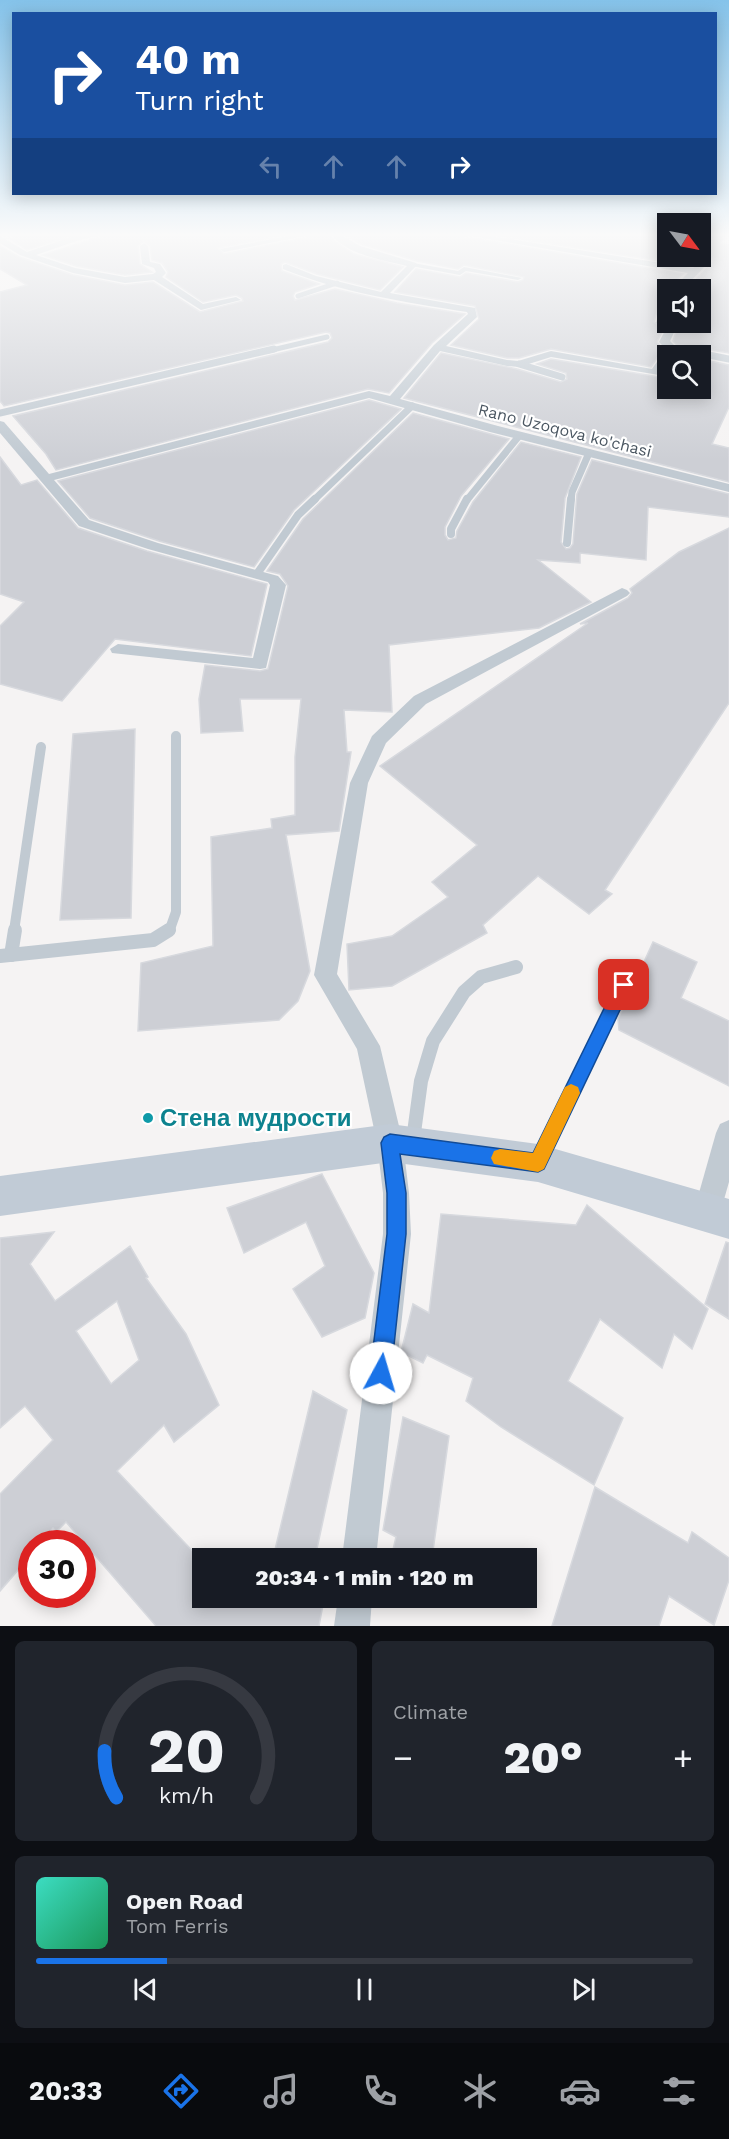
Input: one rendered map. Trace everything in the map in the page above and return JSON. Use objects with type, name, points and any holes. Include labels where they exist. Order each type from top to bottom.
[{"type":"main road","points":[[0,1196],[401,1145],[538,1163],[718,1216]]},
{"type":"street","points":[[393,400],[438,347],[473,315],[472,310],[465,309]]},
{"type":"street","points":[[438,347],[519,364],[551,354],[657,371]]},
{"type":"street","name":"Rano Uzoqova ko'chasi","points":[[44,479],[369,394],[519,436],[729,488]]},
{"type":"street","points":[[0,425],[84,523],[153,546],[273,579],[278,585],[260,664],[118,649]]},
{"type":"street","points":[[360,1548],[397,1234],[396,1193],[401,1145],[368,1046],[325,975],[359,783],[378,740],[420,700],[622,593]]},
{"type":"street","points":[[718,1216],[729,1133]]},
{"type":"street","points":[[352,1626],[354,1608]]},
{"type":"lane","points":[[0,413],[327,337]]},
{"type":"lane","points":[[711,356],[729,358]]},
{"type":"lane","points":[[519,364],[562,377]]},
{"type":"lane","points":[[257,574],[298,515],[412,406]]},
{"type":"lane","points":[[451,534],[451,529],[471,492],[519,436]]},
{"type":"lane","points":[[567,543],[572,492],[589,453]]},
{"type":"lane","points":[[41,747],[6,956],[153,940],[170,930],[177,912],[176,736]]},
{"type":"lane","points":[[401,1145],[433,1041],[464,992],[481,976],[516,967]]},
{"type":"lane","points":[[538,1163],[624,985]]},
{"type":"building","points":[[0,309],[195,309],[200,312],[212,309],[433,309],[465,314],[432,343],[389,393],[368,389],[56,470],[46,454],[13,416],[328,342],[332,338],[330,333],[326,332],[4,406],[0,401]]},
{"type":"building","points":[[476,309],[657,309],[654,322],[657,324],[657,333],[662,333],[657,342],[660,345],[657,345],[657,358],[651,367],[551,349],[519,358],[507,358],[451,345],[479,319]]},
{"type":"building","points":[[711,309],[729,309],[729,353],[711,350],[711,345],[682,345],[673,341],[676,333],[711,333]]},
{"type":"building","points":[[441,353],[517,369],[561,382],[567,379],[566,373],[537,364],[551,359],[657,377],[657,399],[711,399],[711,361],[729,365],[729,407],[712,444],[729,448],[729,482],[404,398]]},
{"type":"building","points":[[369,400],[401,409],[294,510],[254,567],[159,541],[90,518],[58,481]]},
{"type":"building","points":[[413,413],[509,439],[461,496],[445,527],[448,540],[456,538],[457,531],[473,502],[521,442],[581,457],[565,498],[561,542],[566,549],[573,544],[577,494],[592,460],[729,494],[729,517],[648,507],[646,560],[580,553],[580,563],[538,560],[591,602],[539,628],[389,645],[392,712],[344,710],[347,752],[351,752],[339,831],[286,835],[310,971],[298,1001],[279,1020],[138,1031],[141,963],[213,946],[211,837],[272,828],[271,819],[295,815],[295,757],[301,699],[240,699],[243,731],[201,733],[199,699],[205,665],[260,671],[268,669],[288,586],[280,574],[267,571],[303,519]]},
{"type":"building","points":[[0,457],[21,485],[37,480],[78,528],[147,551],[267,584],[251,656],[115,639],[62,701],[0,684],[0,626],[24,602],[0,594]]},
{"type":"building","points":[[729,528],[729,703],[605,890],[612,894],[589,914],[538,876],[483,925],[487,933],[392,986],[349,990],[347,944],[392,936],[448,897],[432,882],[477,845],[380,766],[588,623],[580,624],[628,598],[632,593],[630,589],[679,552]]},
{"type":"building","points":[[135,729],[131,918],[60,920],[73,734]]},
{"type":"building","points":[[653,942],[697,962],[681,998],[729,1021],[729,1086],[619,1030],[618,1019]]},
{"type":"building","points":[[322,1174],[374,1273],[365,1318],[322,1337],[293,1289],[325,1266],[306,1222],[244,1253],[227,1208]]},
{"type":"building","points":[[587,1205],[708,1309],[692,1349],[674,1334],[662,1368],[600,1319],[568,1381],[623,1418],[594,1485],[501,1427],[466,1401],[473,1378],[427,1355],[423,1363],[401,1352],[413,1304],[429,1313],[441,1214],[576,1225]]},
{"type":"building","points":[[54,1232],[30,1264],[55,1301],[130,1246],[148,1277],[146,1278],[186,1334],[219,1405],[174,1442],[164,1425],[117,1471],[192,1550],[192,1608],[322,1608],[319,1626],[156,1626],[96,1557],[96,1530],[73,1530],[66,1522],[58,1530],[53,1528],[51,1530],[18,1530],[18,1570],[0,1591],[0,1494],[53,1440],[25,1406],[0,1428],[0,1238]],"holes":[[[117,1301],[139,1360],[111,1384],[76,1331]]]},
{"type":"building","points":[[726,1242],[729,1243],[729,1319],[705,1304]]},
{"type":"building","points":[[313,1391],[347,1410],[317,1548],[275,1548]]},
{"type":"building","points":[[403,1417],[449,1436],[433,1548],[393,1548],[396,1537],[383,1530]]},
{"type":"building","points":[[595,1487],[688,1543],[692,1532],[729,1558],[729,1580],[714,1625],[669,1596],[659,1626],[552,1626]]},
{"type":"slow traffic","points":[[500,1158],[538,1163],[571,1093]]},
{"type":"place","name":"Стена мудрости","points":[[148,1118]]},
{"type":"route","points":[[381,1373],[397,1234],[396,1193],[390,1143],[538,1163],[624,985]]}]
